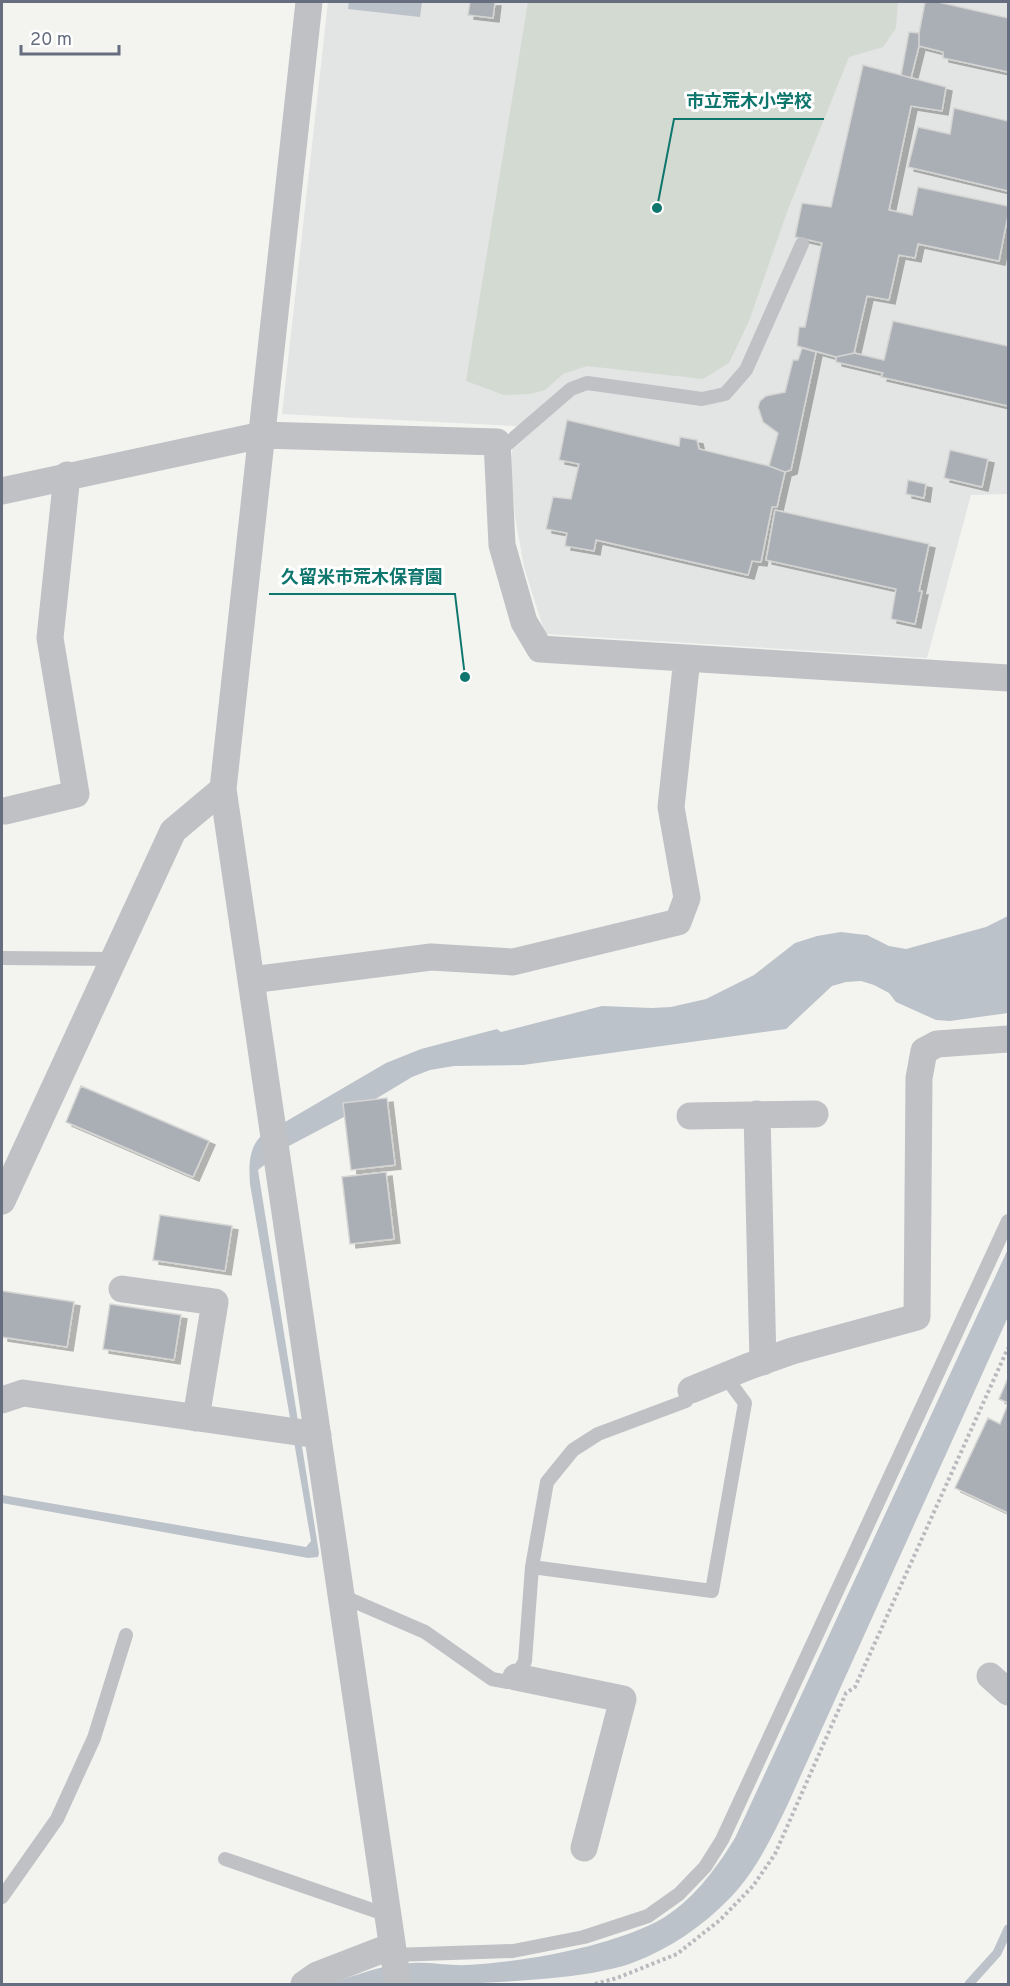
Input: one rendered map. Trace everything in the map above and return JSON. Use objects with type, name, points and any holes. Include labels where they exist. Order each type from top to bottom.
[{"type":"street","points":[[304,1984],[317,1975],[394,1962],[223,789],[309,2]]},
{"type":"street","points":[[2,491],[67,475],[262,435],[497,442],[502,545],[525,622],[540,649],[1008,678]]},
{"type":"street","points":[[5,812],[76,794],[50,638],[67,475]]},
{"type":"street","points":[[251,980],[431,957],[513,962],[678,922],[687,898],[671,807],[687,658]]},
{"type":"street","points":[[2,1201],[173,831],[223,789]]},
{"type":"street","points":[[691,1390],[792,1352],[917,1317],[919,1078],[924,1051],[937,1044],[1008,1039]]},
{"type":"street","points":[[757,1114],[763,1362]]},
{"type":"street","points":[[690,1116],[815,1114]]},
{"type":"street","points":[[122,1289],[215,1302],[196,1418]]},
{"type":"street","points":[[2,1400],[23,1393],[318,1435]]},
{"type":"street","points":[[516,1677],[623,1699],[584,1848]]},
{"type":"lane","points":[[498,452],[570,389],[587,383],[702,399],[725,394],[747,370],[802,244]]},
{"type":"lane","points":[[2,958],[114,958]]},
{"type":"lane","points":[[394,1962],[513,1951],[584,1937],[648,1916],[679,1894],[705,1867],[722,1840],[1008,1221]]},
{"type":"lane","points":[[532,1567],[712,1591],[745,1403],[725,1376]]},
{"type":"lane","points":[[342,1596],[425,1632],[492,1679],[508,1682],[516,1677],[525,1661],[532,1567],[547,1482],[573,1450],[598,1434],[686,1401],[691,1390]]},
{"type":"lane","points":[[2,1897],[57,1819],[94,1738],[126,1635]]},
{"type":"lane","points":[[225,1859],[387,1915]]},
{"type":"path","points":[[595,1984],[617,1978],[677,1954],[720,1920],[753,1886],[775,1854],[846,1693],[855,1687],[1008,1348]]},
{"type":"shaded area","points":[[328,2],[1008,2],[1008,494],[971,495],[927,658],[545,634],[524,567],[515,516],[510,464],[516,426],[282,414]]},
{"type":"shaded area","points":[[349,2],[422,2],[420,17],[348,9]]},
{"type":"shaded area","points":[[528,2],[898,2],[896,28],[883,47],[849,57],[787,212],[749,321],[729,363],[703,379],[587,366],[563,374],[545,390],[530,394],[504,395],[466,381]]},
{"type":"shaded area","points":[[1008,916],[1008,1013],[950,1021],[936,1020],[896,1002],[889,993],[874,985],[861,981],[846,982],[832,986],[786,1029],[523,1065],[454,1066],[430,1070],[412,1077],[359,1109],[287,1147],[258,1170],[318,1557],[308,1558],[2,1503],[2,1495],[306,1547],[311,1541],[250,1184],[252,1152],[261,1136],[386,1063],[421,1049],[497,1029],[501,1032],[602,1006],[671,1007],[706,999],[754,975],[795,943],[817,936],[841,932],[867,935],[889,946],[906,949],[986,927]]},
{"type":"shaded area","points":[[1008,1249],[1008,1317],[787,1806],[755,1866],[730,1898],[696,1928],[672,1944],[632,1963],[607,1970],[560,1977],[495,1982],[329,1984],[391,1965],[420,1963],[461,1965],[514,1961],[591,1946],[658,1921],[692,1895],[720,1862],[735,1838]]},
{"type":"building","points":[[470,2],[495,2],[493,18],[468,15]]},
{"type":"building","points":[[925,2],[938,2],[1008,18],[1008,72],[943,58],[943,52],[919,46]]},
{"type":"building","points":[[909,32],[919,33],[919,46],[911,78],[901,75]]},
{"type":"building","points":[[863,65],[946,87],[942,111],[911,106],[889,210],[912,215],[918,187],[1008,206],[1008,215],[999,261],[918,244],[915,258],[899,255],[889,300],[867,296],[854,353],[836,357],[797,346],[799,327],[805,327],[822,243],[795,237],[802,203],[831,207]]},
{"type":"building","points":[[954,108],[1008,121],[1008,191],[908,167],[918,127],[950,134]]},
{"type":"building","points":[[893,321],[1008,346],[1008,406],[881,377],[883,373],[836,362],[836,357],[854,353],[884,360]]},
{"type":"building","points":[[802,348],[816,352],[791,470],[785,472],[769,466],[778,433],[763,422],[758,407],[760,401],[766,396],[785,392],[793,360],[798,360]]},
{"type":"building","points":[[567,420],[679,446],[680,437],[697,440],[699,449],[785,472],[777,507],[772,507],[761,562],[752,561],[748,575],[596,540],[594,551],[565,546],[567,533],[546,529],[553,497],[571,499],[579,464],[559,460]]},
{"type":"building","points":[[950,450],[988,459],[982,487],[944,478]]},
{"type":"building","points":[[908,480],[926,484],[924,498],[906,494]]},
{"type":"building","points":[[775,510],[929,544],[915,624],[891,619],[896,589],[766,560]]},
{"type":"building","points":[[81,1086],[209,1141],[193,1177],[66,1122]]},
{"type":"building","points":[[387,1098],[395,1165],[351,1170],[343,1103]]},
{"type":"building","points":[[386,1172],[394,1239],[350,1244],[342,1177]]},
{"type":"building","points":[[160,1215],[232,1226],[225,1271],[153,1260]]},
{"type":"building","points":[[2,1291],[74,1302],[67,1347],[2,1337]]},
{"type":"building","points":[[110,1304],[181,1315],[174,1360],[103,1349]]},
{"type":"building","points":[[1008,1378],[1008,1403],[999,1399]]},
{"type":"building","points":[[1008,1404],[1008,1513],[955,1488],[988,1418],[1000,1424]]},
{"type":"waterway","points":[[969,1984],[997,1953],[1008,1929]]},
{"type":"place","name":"市立荒木小学校","points":[[657,208]]},
{"type":"place","name":"久留米市荒木保育園","points":[[465,677]]}]
